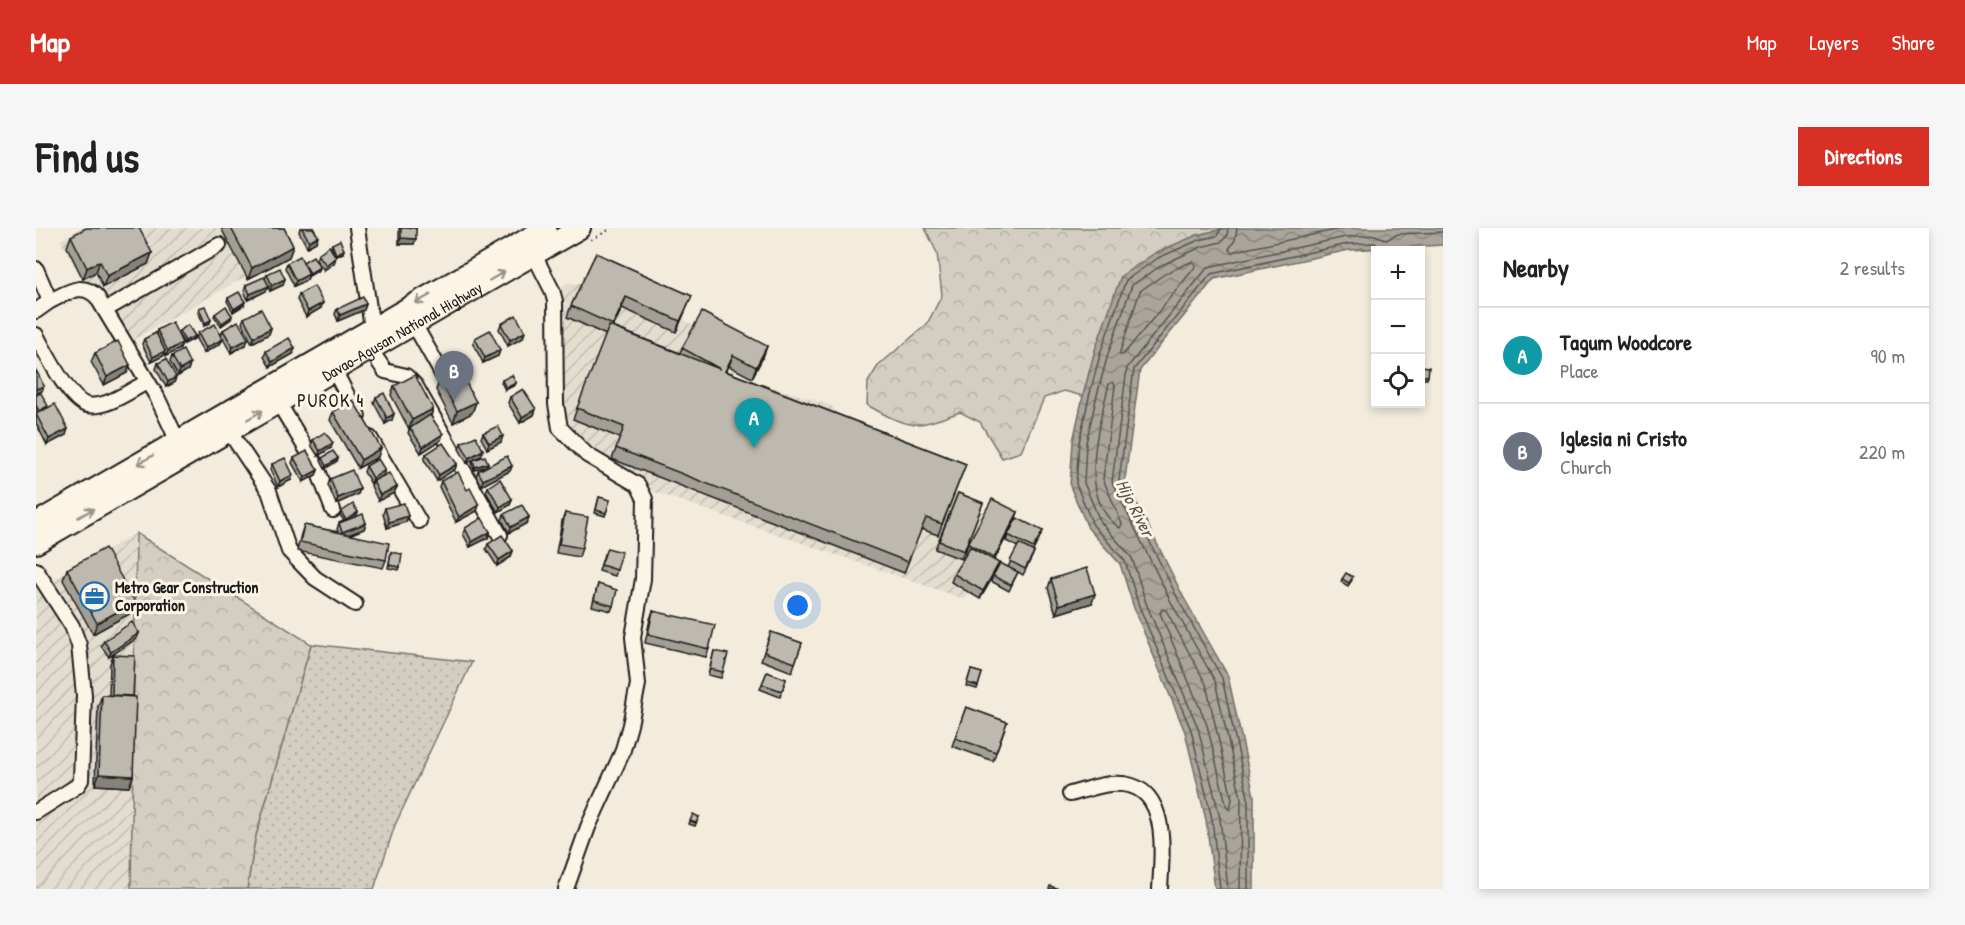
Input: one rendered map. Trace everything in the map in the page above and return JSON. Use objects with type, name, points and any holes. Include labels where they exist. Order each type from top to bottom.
[{"type":"highway","name":"Davao-Agusan National Highway","points":[[36,524],[182,448],[228,431],[414,324],[530,247],[546,228]]},
{"type":"highway","name":"Davao-Agusan National Highway","points":[[36,543],[372,328],[530,247],[580,228]]},
{"type":"street","points":[[357,228],[372,328]]},
{"type":"street","points":[[105,310],[219,245]]},
{"type":"street","points":[[530,247],[555,301],[556,404],[560,428],[587,455],[638,485],[645,499],[643,579],[633,637],[638,684],[630,725],[622,753],[588,827],[566,889]]},
{"type":"street","points":[[36,269],[50,301]]},
{"type":"street","points":[[36,311],[50,301],[76,289],[83,288],[91,291],[105,310],[147,382],[182,448]]},
{"type":"street","points":[[414,324],[445,379]]},
{"type":"street","points":[[36,335],[71,394],[88,406],[113,400],[147,382]]},
{"type":"street","points":[[370,349],[385,371],[406,376],[415,385],[500,535]]},
{"type":"street","points":[[334,370],[398,490],[419,521]]},
{"type":"street","points":[[278,402],[316,465],[333,510]]},
{"type":"street","points":[[228,431],[269,491],[289,551],[315,578],[355,604]]},
{"type":"street","points":[[36,570],[76,636],[84,695],[81,780],[77,786],[36,812]]},
{"type":"street","points":[[1070,794],[1111,784],[1130,785],[1145,793],[1155,807],[1161,824],[1160,889]]},
{"type":"shaded area","points":[[81,228],[271,228],[286,254],[120,347],[60,240]]},
{"type":"shaded area","points":[[567,283],[592,284],[670,309],[737,358],[734,375],[830,405],[856,432],[1004,526],[964,599],[649,490],[561,425],[558,293]]},
{"type":"shaded area","points":[[136,533],[131,889],[36,889],[36,590]]},
{"type":"green space","points":[[925,228],[1228,228],[1197,235],[1095,350],[1083,396],[1064,391],[1044,398],[1021,452],[1002,458],[980,422],[960,412],[932,422],[912,424],[894,419],[867,405],[868,382],[878,366],[927,324],[942,295],[937,253]]},
{"type":"green space","points":[[136,533],[311,644],[255,839],[247,889],[131,889]]},
{"type":"green space","points":[[311,644],[472,662],[395,825],[374,889],[247,889],[255,839]]},
{"type":"water","name":"Hijo River","points":[[1228,228],[1443,228],[1443,245],[1371,246],[1371,249],[1349,250],[1214,279],[1140,370],[1125,479],[1184,598],[1228,676],[1254,796],[1254,889],[1215,889],[1206,820],[1185,732],[1134,608],[1120,564],[1088,528],[1070,486],[1073,441],[1083,396],[1095,350],[1121,276],[1155,253],[1197,235]]},
{"type":"building","points":[[86,228],[139,228],[152,253],[107,276],[100,261],[87,268],[71,236]]},
{"type":"building","points":[[231,228],[284,228],[293,246],[252,268]]},
{"type":"building","points":[[302,228],[313,228],[318,236],[309,241]]},
{"type":"building","points":[[401,228],[416,228],[416,239],[401,238]]},
{"type":"building","points":[[340,240],[344,250],[336,254],[332,244]]},
{"type":"building","points":[[329,246],[336,257],[326,265],[318,254]]},
{"type":"building","points":[[596,253],[692,296],[680,321],[626,297],[613,325],[571,306]]},
{"type":"building","points":[[300,256],[309,274],[296,281],[287,263]]},
{"type":"building","points":[[313,256],[320,267],[310,273],[303,262]]},
{"type":"building","points":[[280,268],[285,279],[272,285],[267,274]]},
{"type":"building","points":[[264,277],[269,286],[250,294],[246,285]]},
{"type":"building","points":[[314,286],[323,303],[308,311],[299,294]]},
{"type":"building","points":[[239,292],[245,302],[234,309],[228,298]]},
{"type":"building","points":[[363,297],[366,304],[340,315],[337,309]]},
{"type":"building","points":[[205,306],[211,320],[205,323],[199,308]]},
{"type":"building","points":[[226,306],[232,316],[222,323],[215,314]]},
{"type":"building","points":[[261,309],[271,328],[254,337],[244,318]]},
{"type":"building","points":[[702,312],[767,346],[756,367],[733,355],[725,371],[966,464],[942,524],[926,518],[908,562],[616,448],[624,427],[577,408],[609,326],[720,369],[682,348]]},
{"type":"building","points":[[516,315],[525,332],[510,340],[501,324]]},
{"type":"building","points":[[238,321],[248,339],[233,347],[223,330]]},
{"type":"building","points":[[172,322],[182,343],[168,351],[157,330]]},
{"type":"building","points":[[215,324],[223,339],[206,348],[198,333]]},
{"type":"building","points":[[188,325],[195,336],[185,341],[179,331]]},
{"type":"building","points":[[490,330],[500,350],[485,358],[475,338]]},
{"type":"building","points":[[156,333],[165,351],[153,357],[144,339]]},
{"type":"building","points":[[289,338],[295,348],[272,362],[266,351]]},
{"type":"building","points":[[118,341],[130,365],[107,377],[95,353]]},
{"type":"building","points":[[183,350],[190,364],[180,370],[172,356]]},
{"type":"building","points":[[166,359],[176,377],[168,382],[158,363]]},
{"type":"building","points":[[1425,367],[1429,367],[1428,376],[1425,376]]},
{"type":"building","points":[[459,369],[476,402],[457,411],[440,379]]},
{"type":"building","points":[[36,370],[44,386],[36,389]]},
{"type":"building","points":[[415,375],[433,409],[412,420],[394,386]]},
{"type":"building","points":[[512,375],[516,383],[506,388],[502,380]]},
{"type":"building","points":[[523,389],[536,409],[522,417],[510,397]]},
{"type":"building","points":[[41,393],[48,406],[39,411],[36,405],[36,395]]},
{"type":"building","points":[[384,393],[394,414],[387,418],[376,397]]},
{"type":"building","points":[[353,400],[381,448],[361,460],[333,412]]},
{"type":"building","points":[[55,404],[68,429],[49,439],[36,414]]},
{"type":"building","points":[[430,415],[443,434],[423,447],[410,428]]},
{"type":"building","points":[[498,426],[503,436],[489,443],[483,433]]},
{"type":"building","points":[[325,432],[333,443],[320,451],[313,440]]},
{"type":"building","points":[[476,436],[483,450],[469,458],[461,443]]},
{"type":"building","points":[[443,443],[457,464],[439,475],[426,454]]},
{"type":"building","points":[[307,451],[318,470],[305,477],[294,458]]},
{"type":"building","points":[[333,451],[338,458],[326,466],[322,458]]},
{"type":"building","points":[[485,456],[488,463],[475,467],[473,460]]},
{"type":"building","points":[[507,456],[512,466],[483,480],[478,471]]},
{"type":"building","points":[[285,458],[293,475],[280,481],[272,464]]},
{"type":"building","points":[[378,459],[385,470],[373,478],[366,466]]},
{"type":"building","points":[[352,470],[360,489],[338,498],[330,479]]},
{"type":"building","points":[[458,472],[467,490],[470,488],[479,505],[459,517],[441,481]]},
{"type":"building","points":[[389,473],[397,487],[380,495],[373,481]]},
{"type":"building","points":[[500,479],[512,499],[500,507],[488,487]]},
{"type":"building","points":[[958,493],[983,503],[964,551],[939,541]]},
{"type":"building","points":[[599,497],[610,500],[606,513],[596,510]]},
{"type":"building","points":[[992,499],[1018,512],[994,558],[968,544]]},
{"type":"building","points":[[404,503],[408,516],[389,522],[385,508]]},
{"type":"building","points":[[353,504],[358,512],[346,520],[341,512]]},
{"type":"building","points":[[522,505],[529,517],[511,527],[504,514]]},
{"type":"building","points":[[565,513],[588,517],[582,548],[559,544]]},
{"type":"building","points":[[363,514],[366,523],[342,532],[339,523]]},
{"type":"building","points":[[482,518],[490,532],[472,542],[465,528]]},
{"type":"building","points":[[1017,518],[1043,531],[1033,548],[1008,535]]},
{"type":"building","points":[[304,525],[389,543],[386,560],[300,542]]},
{"type":"building","points":[[502,535],[513,551],[499,560],[488,544]]},
{"type":"building","points":[[1019,544],[1034,552],[1025,569],[1010,561]]},
{"type":"building","points":[[970,547],[999,563],[983,591],[954,574]]},
{"type":"building","points":[[105,548],[135,602],[97,623],[67,569]]},
{"type":"building","points":[[607,548],[622,552],[617,570],[601,565]]},
{"type":"building","points":[[391,552],[402,554],[400,567],[389,565]]},
{"type":"building","points":[[1000,563],[1018,572],[1011,585],[993,576]]},
{"type":"building","points":[[1087,568],[1095,594],[1059,605],[1051,579]]},
{"type":"building","points":[[1346,573],[1353,577],[1349,583],[1342,579]]},
{"type":"building","points":[[598,584],[617,590],[613,606],[594,600]]},
{"type":"building","points":[[653,611],[715,625],[709,649],[648,634]]},
{"type":"building","points":[[132,622],[139,633],[111,652],[104,641]]},
{"type":"building","points":[[771,632],[802,643],[795,663],[764,652]]},
{"type":"building","points":[[714,651],[728,654],[723,672],[710,669]]},
{"type":"building","points":[[113,655],[135,656],[133,696],[112,695]]},
{"type":"building","points":[[971,670],[982,673],[978,686],[967,683]]},
{"type":"building","points":[[767,672],[786,679],[782,691],[762,684]]},
{"type":"building","points":[[102,695],[136,697],[133,776],[99,774]]},
{"type":"building","points":[[966,707],[1007,722],[996,752],[955,738]]},
{"type":"building","points":[[693,814],[699,817],[696,823],[690,821]]},
{"type":"place","name":"Iglesia ni Cristo","points":[[454,401]]},
{"type":"place","name":"Tagum Woodcore","points":[[754,448]]},
{"type":"place","name":"Metro Gear Construction Corporation","points":[[94,596]]},
{"type":"district","name":"PUROK 4","points":[[331,401]]}]
